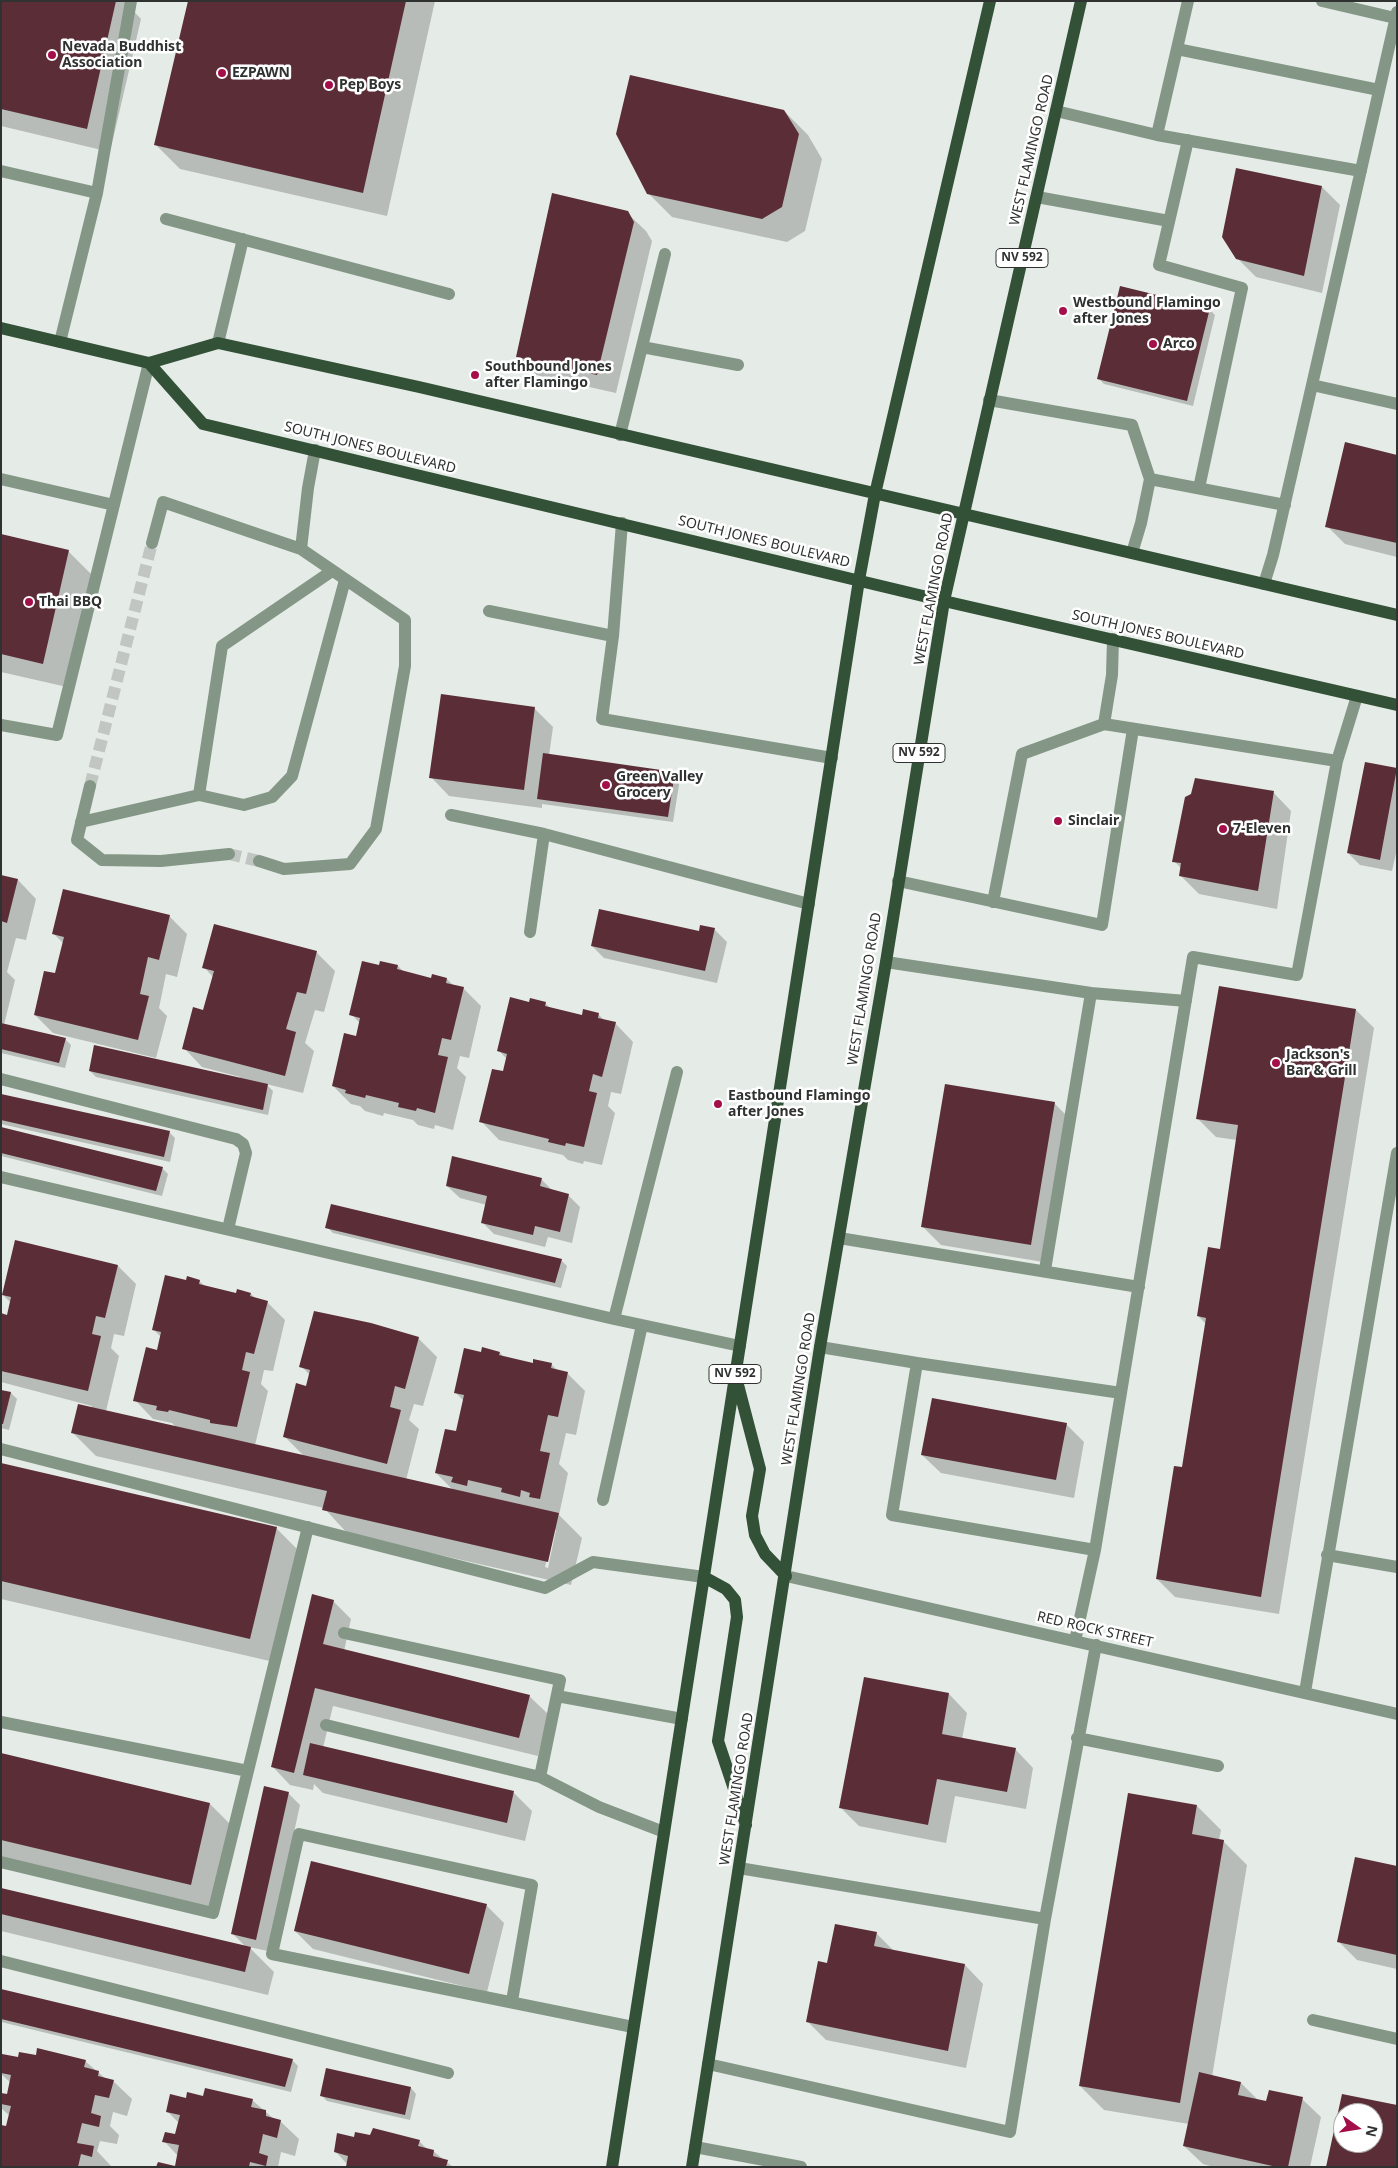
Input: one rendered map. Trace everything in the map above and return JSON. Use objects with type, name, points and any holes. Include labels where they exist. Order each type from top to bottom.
[{"type":"main road","name":"NV 592","points":[[612,2167],[859,580],[875,494],[990,1]]},
{"type":"main road","name":"WEST FLAMINGO ROAD","points":[[692,2167],[786,1576],[820,1347],[886,962],[944,601],[1080,1]]},
{"type":"main road","points":[[1,328],[149,363],[218,343],[419,387],[1397,615]]},
{"type":"main road","name":"SOUTH JONES BOULEVARD","points":[[149,363],[204,424],[944,601],[1397,705]]},
{"type":"main road","points":[[735,1375],[760,1469],[752,1516],[755,1535],[765,1554],[786,1576]]},
{"type":"main road","points":[[704,1577],[726,1589],[735,1600],[737,1617],[718,1741],[746,1828]]},
{"type":"street","points":[[60,342],[97,193],[131,1]]},
{"type":"street","points":[[1157,135],[1188,1]]},
{"type":"street","points":[[1264,584],[1285,505],[1396,15],[1322,1]]},
{"type":"street","points":[[1177,49],[1379,90]]},
{"type":"street","points":[[1056,111],[1157,135],[1361,171]]},
{"type":"street","points":[[1188,140],[1159,265],[1242,288],[1199,488]]},
{"type":"street","points":[[1,171],[97,193]]},
{"type":"street","points":[[1037,197],[1169,221]]},
{"type":"street","points":[[166,219],[449,294]]},
{"type":"street","points":[[218,343],[242,238]]},
{"type":"street","points":[[620,435],[665,254]]},
{"type":"street","points":[[642,347],[738,365]]},
{"type":"street","points":[[1,725],[57,735],[149,363]]},
{"type":"street","points":[[1312,385],[1397,404]]},
{"type":"street","points":[[989,400],[1132,425],[1150,479],[1141,523],[1132,553]]},
{"type":"street","points":[[302,549],[308,488],[315,450]]},
{"type":"street","points":[[1,479],[114,505]]},
{"type":"street","points":[[1150,479],[1285,505]]},
{"type":"street","points":[[152,543],[162,502],[302,549],[405,620],[404,666],[376,829],[350,864],[284,869],[259,861]]},
{"type":"street","points":[[622,523],[613,636],[602,720],[832,758]]},
{"type":"street","points":[[199,795],[222,646],[332,571]]},
{"type":"street","points":[[81,822],[199,795],[244,805],[272,797],[292,776],[345,580]]},
{"type":"street","points":[[489,612],[613,636]]},
{"type":"street","points":[[1104,724],[1112,675],[1113,639]]},
{"type":"street","points":[[1075,1641],[1095,1550],[1193,957],[1297,976],[1337,761],[1357,696]]},
{"type":"street","points":[[994,902],[1022,754],[1104,724],[1337,761]]},
{"type":"street","points":[[898,882],[1102,925],[1133,729]]},
{"type":"street","points":[[90,786],[77,840],[102,860],[160,861],[229,854]]},
{"type":"street","points":[[451,815],[544,834],[809,904]]},
{"type":"street","points":[[530,932],[544,834]]},
{"type":"street","points":[[886,962],[1092,992],[1186,1001]]},
{"type":"street","points":[[1045,1270],[1092,992]]},
{"type":"street","points":[[614,1319],[677,1072]]},
{"type":"street","points":[[1,1079],[236,1139],[243,1144],[246,1153],[228,1229]]},
{"type":"street","points":[[1305,1692],[1397,1153]]},
{"type":"street","points":[[1,1177],[614,1319],[740,1346]]},
{"type":"street","points":[[839,1238],[1045,1270],[1139,1287]]},
{"type":"street","points":[[603,1500],[642,1325]]},
{"type":"street","points":[[820,1347],[1121,1393]]},
{"type":"street","points":[[917,1363],[892,1515],[1095,1550]]},
{"type":"street","points":[[1,1449],[545,1588],[593,1562],[704,1577]]},
{"type":"street","points":[[1,1862],[213,1913],[308,1527]]},
{"type":"street","points":[[1327,1556],[1397,1567]]},
{"type":"street","name":"RED ROCK STREET","points":[[786,1576],[1397,1714]]},
{"type":"street","points":[[344,1633],[560,1680],[540,1778]]},
{"type":"street","points":[[708,2064],[1010,2132],[1045,1919],[1077,1738],[1096,1645]]},
{"type":"street","points":[[557,1696],[682,1719]]},
{"type":"street","points":[[1,1722],[248,1771]]},
{"type":"street","points":[[326,1725],[540,1778],[599,1807],[664,1832]]},
{"type":"street","points":[[1077,1738],[1218,1766]]},
{"type":"street","points":[[512,2001],[532,1885],[299,1834],[272,1954],[512,2001],[633,2027]]},
{"type":"street","points":[[740,1868],[1045,1919]]},
{"type":"street","points":[[1,1961],[448,2073]]},
{"type":"street","points":[[1313,2020],[1397,2039]]},
{"type":"street","points":[[695,2147],[801,2167]]},
{"type":"building","name":"Nevada Buddhist Association","points":[[1,1],[116,1],[87,129],[1,109]]},
{"type":"building","points":[[188,1],[406,1],[363,193],[154,145]]},
{"type":"building","points":[[630,75],[784,110],[799,134],[782,207],[762,219],[647,194],[616,134]]},
{"type":"building","points":[[1236,168],[1322,186],[1304,276],[1236,259],[1222,237]]},
{"type":"building","points":[[552,193],[628,211],[634,222],[597,375],[516,357]]},
{"type":"building","points":[[1120,286],[1210,308],[1187,401],[1097,379]]},
{"type":"building","points":[[1345,442],[1397,455],[1397,543],[1325,527]]},
{"type":"building","name":"Thai BBQ","points":[[1,534],[69,550],[43,664],[1,654]]},
{"type":"building","points":[[441,694],[535,707],[524,790],[429,778]]},
{"type":"building","points":[[543,753],[675,772],[668,817],[537,799]]},
{"type":"building","points":[[1365,762],[1397,768],[1380,860],[1347,853]]},
{"type":"building","name":"7-Eleven","points":[[1195,778],[1274,791],[1258,891],[1179,876],[1181,863],[1172,862],[1185,797],[1191,794]]},
{"type":"building","points":[[1,875],[18,879],[7,923],[1,921]]},
{"type":"building","points":[[63,889],[170,915],[159,960],[148,957],[140,994],[149,996],[138,1040],[34,1015],[44,971],[55,973],[64,937],[52,934]]},
{"type":"building","points":[[599,909],[699,931],[700,925],[715,928],[705,971],[591,946]]},
{"type":"building","points":[[214,924],[317,951],[306,994],[297,992],[286,1029],[296,1032],[285,1076],[182,1049],[193,1007],[203,1010],[214,971],[202,968]]},
{"type":"building","points":[[362,961],[379,965],[380,961],[398,965],[397,969],[431,978],[432,974],[447,978],[446,983],[464,987],[451,1040],[442,1038],[438,1055],[448,1057],[435,1113],[417,1108],[416,1111],[398,1107],[399,1103],[366,1095],[365,1098],[345,1093],[346,1090],[332,1086],[344,1033],[356,1036],[360,1018],[349,1015]]},
{"type":"building","points":[[1219,986],[1356,1009],[1261,1597],[1156,1579],[1174,1466],[1182,1467],[1206,1318],[1197,1316],[1208,1247],[1220,1249],[1238,1125],[1196,1119]]},
{"type":"building","points":[[510,997],[529,1002],[530,998],[546,1002],[545,1006],[582,1015],[583,1009],[599,1013],[598,1018],[616,1022],[602,1077],[593,1074],[589,1091],[597,1093],[584,1147],[566,1143],[565,1146],[548,1142],[549,1139],[479,1122],[492,1069],[503,1071],[507,1054],[497,1051]]},
{"type":"building","points":[[1,1023],[66,1038],[59,1063],[1,1049]]},
{"type":"building","points":[[94,1045],[268,1084],[263,1110],[89,1071]]},
{"type":"building","points":[[945,1084],[1055,1102],[1031,1245],[921,1227]]},
{"type":"building","points":[[1,1094],[170,1131],[164,1157],[1,1120]]},
{"type":"building","points":[[1,1127],[163,1167],[156,1191],[1,1153]]},
{"type":"building","points":[[452,1156],[542,1178],[540,1186],[569,1194],[560,1232],[535,1226],[533,1235],[481,1223],[487,1196],[446,1186]]},
{"type":"building","points":[[331,1204],[562,1259],[555,1283],[325,1228]]},
{"type":"building","points":[[15,1240],[118,1265],[105,1318],[96,1316],[92,1334],[101,1336],[88,1391],[1,1371],[1,1313],[7,1315],[11,1297],[2,1295]]},
{"type":"building","points":[[165,1275],[186,1280],[187,1276],[200,1280],[199,1284],[236,1293],[237,1289],[251,1293],[250,1296],[268,1301],[254,1354],[246,1352],[242,1370],[250,1372],[237,1427],[210,1423],[210,1420],[169,1410],[168,1412],[156,1410],[157,1406],[133,1401],[146,1347],[157,1350],[161,1332],[152,1330]]},
{"type":"building","points":[[314,1311],[371,1323],[419,1337],[405,1389],[395,1386],[390,1407],[401,1410],[387,1464],[283,1437],[296,1383],[306,1386],[310,1370],[299,1367]]},
{"type":"building","points":[[482,1347],[500,1352],[499,1355],[533,1363],[533,1359],[552,1363],[551,1368],[568,1372],[558,1417],[548,1415],[540,1451],[550,1453],[540,1499],[529,1497],[530,1493],[521,1490],[520,1497],[501,1492],[502,1488],[468,1480],[467,1486],[451,1482],[453,1477],[435,1473],[445,1429],[456,1431],[464,1395],[454,1393],[464,1348],[481,1352]]},
{"type":"building","points":[[1,1390],[11,1392],[3,1424],[1,1424]]},
{"type":"building","points":[[932,1398],[1067,1423],[1056,1480],[921,1455]]},
{"type":"building","points":[[78,1404],[559,1513],[548,1562],[322,1510],[327,1491],[71,1433]]},
{"type":"building","points":[[1,1463],[277,1527],[250,1639],[1,1581]]},
{"type":"building","points":[[312,1594],[334,1600],[323,1644],[530,1695],[519,1738],[315,1688],[294,1773],[271,1767]]},
{"type":"building","points":[[864,1677],[949,1693],[942,1734],[1016,1748],[1007,1792],[937,1779],[928,1825],[839,1808]]},
{"type":"building","points":[[310,1743],[514,1791],[507,1823],[303,1775]]},
{"type":"building","points":[[1,1753],[210,1803],[191,1885],[1,1840]]},
{"type":"building","points":[[264,1786],[289,1792],[256,1940],[231,1934]]},
{"type":"building","points":[[1128,1793],[1197,1805],[1192,1834],[1224,1840],[1180,2103],[1079,2086]]},
{"type":"building","points":[[1355,1857],[1397,1866],[1397,1955],[1337,1942]]},
{"type":"building","points":[[311,1861],[487,1904],[469,1974],[294,1931]]},
{"type":"building","points":[[1,1888],[251,1947],[245,1972],[1,1914]]},
{"type":"building","points":[[835,1924],[877,1932],[874,1946],[965,1964],[948,2051],[806,2022],[818,1961],[827,1963]]},
{"type":"building","points":[[1,1989],[293,2059],[285,2087],[1,2019]]},
{"type":"building","points":[[37,2048],[86,2060],[84,2067],[99,2071],[98,2076],[114,2080],[109,2098],[95,2095],[91,2113],[101,2116],[99,2127],[82,2123],[77,2143],[94,2146],[92,2157],[81,2154],[78,2167],[1,2167],[1,2125],[6,2126],[11,2106],[1,2104],[1,2093],[7,2094],[11,2075],[1,2073],[2,2054],[18,2057],[19,2052],[36,2055]]},
{"type":"building","points":[[326,2068],[411,2087],[405,2115],[320,2096]]},
{"type":"building","points":[[1199,2072],[1241,2082],[1238,2095],[1266,2101],[1269,2090],[1303,2097],[1288,2167],[1277,2167],[1183,2146]]},
{"type":"building","points":[[205,2088],[253,2099],[251,2107],[266,2110],[266,2116],[281,2120],[277,2138],[263,2134],[259,2153],[268,2156],[266,2166],[250,2162],[249,2167],[156,2167],[158,2162],[175,2166],[179,2145],[162,2142],[165,2132],[175,2134],[180,2115],[166,2112],[170,2094],[186,2098],[187,2092],[203,2096]]},
{"type":"building","points":[[1342,2094],[1397,2105],[1397,2167],[1326,2167],[1333,2135],[1333,2153],[1383,2153],[1383,2103],[1340,2103]]},
{"type":"building","points":[[373,2128],[420,2140],[418,2146],[434,2150],[433,2156],[448,2160],[446,2167],[346,2167],[348,2156],[334,2152],[337,2133],[354,2137],[355,2132],[370,2135]]},
{"type":"tunnel","points":[[90,786],[152,543]]},
{"type":"tunnel","points":[[229,854],[259,861]]},
{"type":"place","name":"Nevada Buddhist Association","points":[[52,55]]},
{"type":"place","name":"EZPAWN","points":[[222,73]]},
{"type":"place","name":"Pep Boys","points":[[329,85]]},
{"type":"place","name":"Westbound Flamingo after Jones","points":[[1063,311]]},
{"type":"place","name":"Arco","points":[[1153,344]]},
{"type":"place","name":"Southbound Jones after Flamingo","points":[[475,375]]},
{"type":"place","name":"Thai BBQ","points":[[29,602]]},
{"type":"place","name":"Green Valley Grocery","points":[[606,785]]},
{"type":"place","name":"Sinclair","points":[[1058,821]]},
{"type":"place","name":"7-Eleven","points":[[1223,829]]},
{"type":"place","name":"Jackson's Bar & Grill","points":[[1276,1063]]},
{"type":"place","name":"Eastbound Flamingo after Jones","points":[[718,1104]]}]
